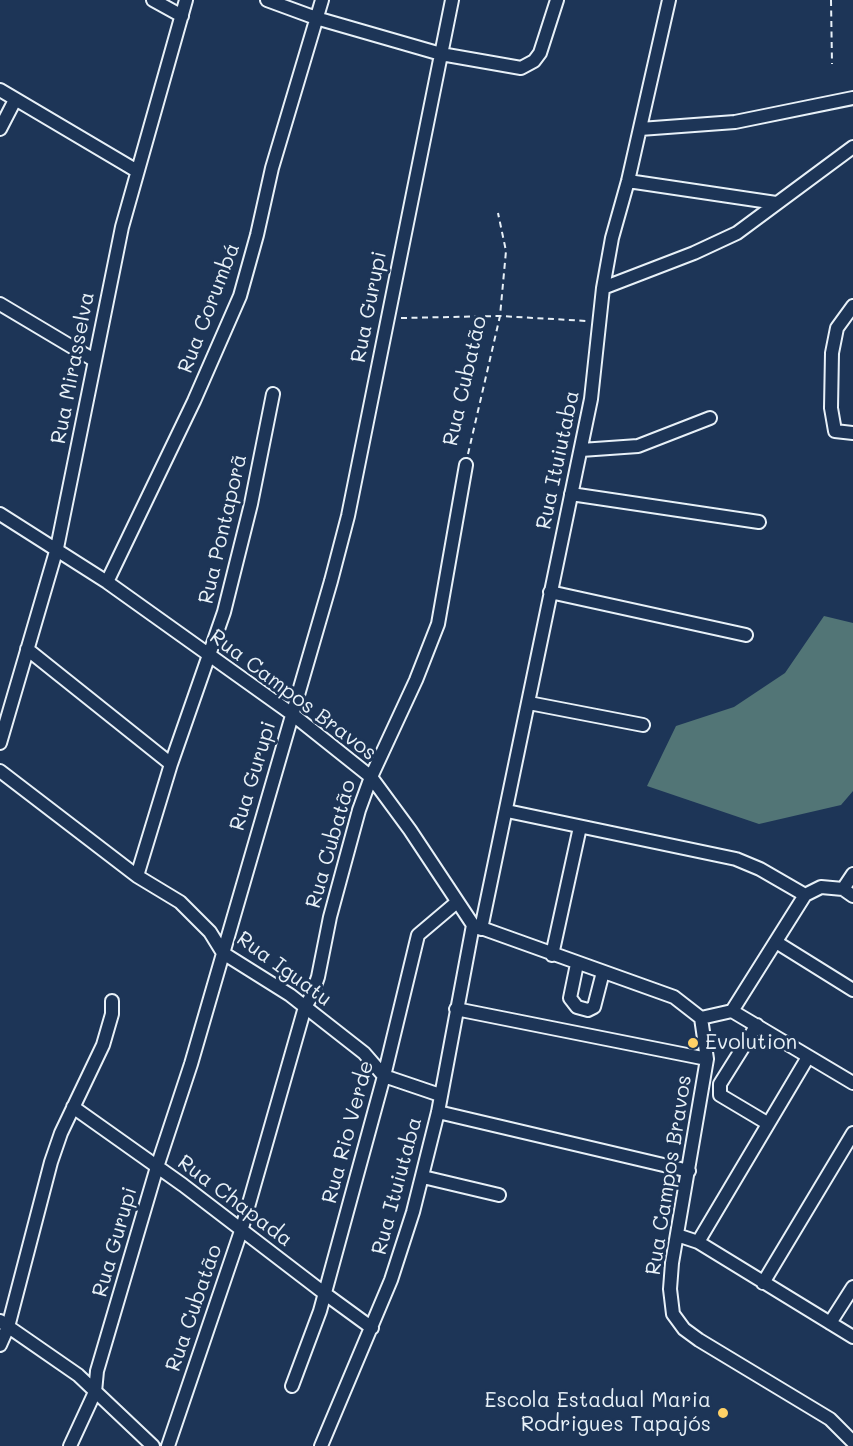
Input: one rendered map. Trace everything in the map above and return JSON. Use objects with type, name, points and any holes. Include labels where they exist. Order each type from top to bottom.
[{"type":"street","points":[[153,0],[182,16]]},
{"type":"street","name":"Rua Mirasselva","points":[[1,736],[57,548],[122,227],[186,0]]},
{"type":"street","points":[[267,0],[316,18],[441,54],[513,68],[528,65],[540,54],[557,0]]},
{"type":"street","name":"Rua Corumbá","points":[[107,582],[194,401],[240,296],[257,236],[272,168],[322,0]]},
{"type":"street","name":"Rua Gurupi","points":[[70,1446],[95,1392],[97,1371],[223,953],[348,516],[386,318],[452,0]]},
{"type":"street","name":"Rua Ituiutaba","points":[[321,1446],[391,1280],[423,1177],[438,1113],[456,1009],[507,812],[550,592],[582,450],[591,399],[603,288],[612,238],[628,181],[669,0]]},
{"type":"street","points":[[0,90],[137,171]]},
{"type":"street","points":[[640,129],[735,122],[853,98]]},
{"type":"street","points":[[0,129],[15,100]]},
{"type":"street","points":[[603,288],[684,257],[736,233],[853,147]]},
{"type":"street","points":[[628,181],[776,203]]},
{"type":"street","points":[[0,304],[94,360]]},
{"type":"street","points":[[853,306],[837,328],[831,408],[835,431],[853,433]]},
{"type":"street","name":"Rua Pontaporã","points":[[137,876],[171,764],[210,656],[251,504],[273,394]]},
{"type":"street","points":[[582,450],[638,446],[710,418]]},
{"type":"street","name":"Rua Cubatão","points":[[168,1446],[242,1228],[305,1007],[311,998],[318,977],[348,843],[370,777],[416,680],[438,624],[466,465]]},
{"type":"street","points":[[571,494],[759,522]]},
{"type":"street","name":"Rua Campos Bravos","points":[[0,514],[57,548],[107,582],[292,714],[370,777],[477,927]]},
{"type":"street","points":[[550,592],[746,635]]},
{"type":"street","points":[[27,649],[171,764]]},
{"type":"street","points":[[529,703],[643,725]]},
{"type":"street","name":"Rua Iguatu","points":[[0,771],[137,876],[180,902],[210,932],[223,953],[305,1007],[364,1053],[384,1076]]},
{"type":"street","points":[[507,812],[736,859],[760,869],[805,896]]},
{"type":"street","points":[[552,955],[580,827]]},
{"type":"street","points":[[732,1011],[805,896],[820,886],[848,892],[853,873]]},
{"type":"street","name":"Rua Rio Verde","points":[[292,1386],[310,1341],[324,1293],[384,1076],[418,935],[457,902]]},
{"type":"street","points":[[477,927],[674,997],[701,1018],[732,1011],[853,1083]]},
{"type":"street","points":[[776,942],[853,990]]},
{"type":"street","points":[[577,964],[570,998],[577,1007],[588,1010],[594,1007],[603,972]]},
{"type":"street","points":[[0,1345],[51,1162],[72,1107],[104,1045],[112,1014],[112,1000]]},
{"type":"street","points":[[456,1009],[707,1059]]},
{"type":"street","name":"Rua Campos Bravos","points":[[701,1018],[707,1059],[677,1235],[670,1304],[677,1322],[699,1340],[830,1419],[853,1442]]},
{"type":"street","points":[[757,1024],[720,1084],[720,1095],[767,1123]]},
{"type":"street","points":[[698,1242],[808,1057]]},
{"type":"street","points":[[384,1076],[440,1095]]},
{"type":"street","name":"Rua Chapada","points":[[72,1107],[242,1228],[372,1328]]},
{"type":"street","points":[[438,1113],[689,1171]]},
{"type":"street","points":[[764,1283],[853,1133]]},
{"type":"street","points":[[423,1177],[499,1195]]},
{"type":"street","points":[[677,1235],[698,1242],[853,1337]]},
{"type":"street","points":[[830,1323],[853,1287]]},
{"type":"street","points":[[4,1324],[58,1359],[153,1446]]},
{"type":"path","points":[[831,0],[832,64]]},
{"type":"path","name":"Rua Cubatão","points":[[466,465],[500,316],[506,251],[498,213]]},
{"type":"path","points":[[386,318],[500,316],[600,321]]},
{"type":"green space","points":[[824,616],[853,623],[853,791],[841,805],[759,824],[647,786],[676,726],[734,707],[785,673]]},
{"type":"place","name":"Evolution","points":[[693,1043]]},
{"type":"place","name":"Escola Estadual Maria Rodrigues Tapajós","points":[[723,1413]]}]
